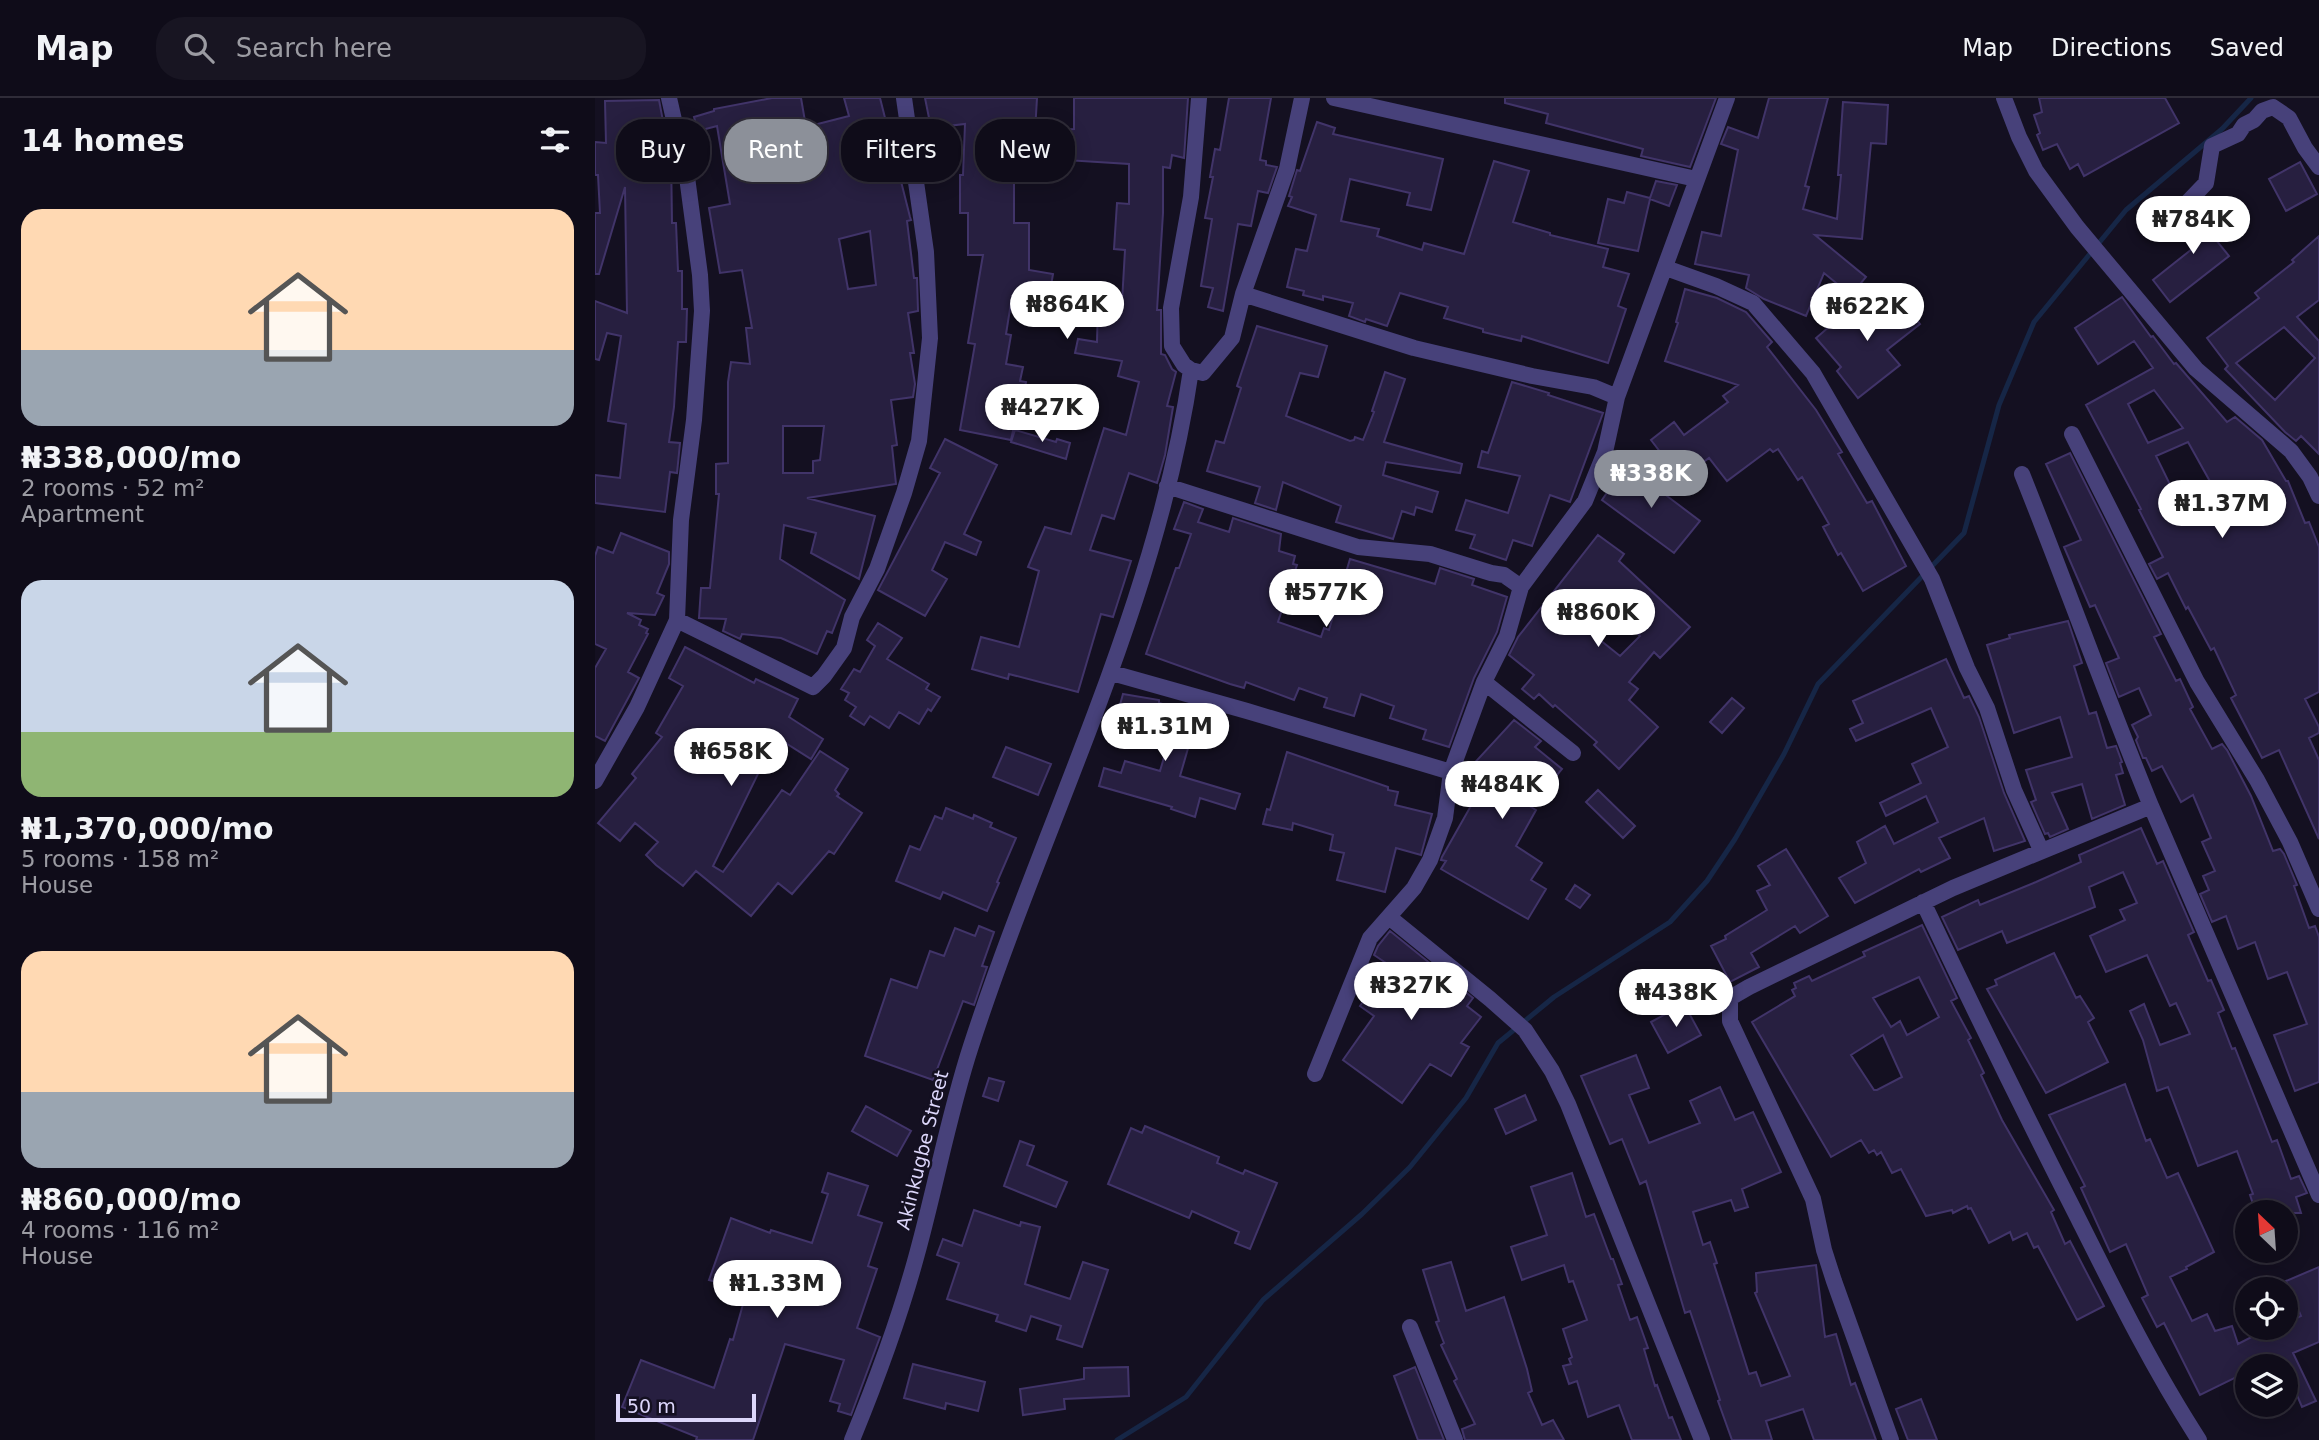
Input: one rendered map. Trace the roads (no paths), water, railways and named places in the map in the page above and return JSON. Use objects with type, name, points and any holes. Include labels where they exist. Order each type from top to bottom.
[{"type":"street","points":[[595,781],[637,707],[677,620],[681,520],[694,420],[702,311],[687,177],[669,98]]},
{"type":"street","points":[[677,620],[813,688],[844,648],[852,617],[877,569],[919,441],[930,338],[929,313],[926,252],[904,98]]},
{"type":"street","points":[[1199,98],[1191,197],[1171,308],[1173,346],[1184,365],[1203,373],[1232,338],[1243,294],[1287,169],[1302,98]]},
{"type":"street","points":[[1334,98],[1696,179]]},
{"type":"street","points":[[1315,1074],[1370,938],[1414,888],[1430,859],[1445,818],[1451,772],[1485,682],[1507,636],[1521,587],[1585,501],[1605,452],[1617,397],[1727,98]]},
{"type":"street","points":[[2004,98],[2019,138],[2036,171],[2077,227],[2196,369],[2291,451],[2310,477],[2319,496]]},
{"type":"street","points":[[2183,207],[2206,183],[2212,146],[2238,134],[2244,125],[2254,120],[2262,111],[2273,107],[2289,118],[2319,167]]},
{"type":"street","points":[[1666,268],[1753,303],[1814,373],[1932,579],[1986,708],[2014,790],[2041,850]]},
{"type":"street","points":[[1243,294],[1414,348],[1532,376],[1593,387],[1617,397]]},
{"type":"street","name":"Akinkugbe Street","points":[[852,1440],[877,1380],[916,1257],[970,1048],[1034,870],[1112,673],[1182,433],[1191,370]]},
{"type":"street","points":[[2072,434],[2197,682],[2257,780],[2290,842],[2319,909]]},
{"type":"street","points":[[2022,474],[2151,806],[2319,1195]]},
{"type":"street","points":[[1167,486],[1358,547],[1430,554],[1504,575],[1521,587]]},
{"type":"street","points":[[1112,673],[1451,772]]},
{"type":"street","points":[[1485,682],[1573,753]]},
{"type":"street","points":[[1891,1440],[1834,1281],[1813,1199],[1730,1021],[1730,999],[1923,902],[2041,850],[2151,806]]},
{"type":"street","points":[[1923,902],[1994,1052],[2091,1244],[2167,1391],[2199,1440]]},
{"type":"street","points":[[1389,917],[1525,1030],[1552,1071],[1568,1104],[1702,1440]]},
{"type":"street","points":[[1410,1326],[1455,1440]]},
{"type":"waterway","points":[[1117,1440],[1186,1397],[1263,1300],[1362,1214],[1410,1167],[1466,1098],[1498,1043],[1554,997],[1670,922],[1707,881],[1735,839],[1784,754],[1818,684],[1964,533],[1999,405],[2034,322],[2126,210],[2222,129],[2251,98]]}]
